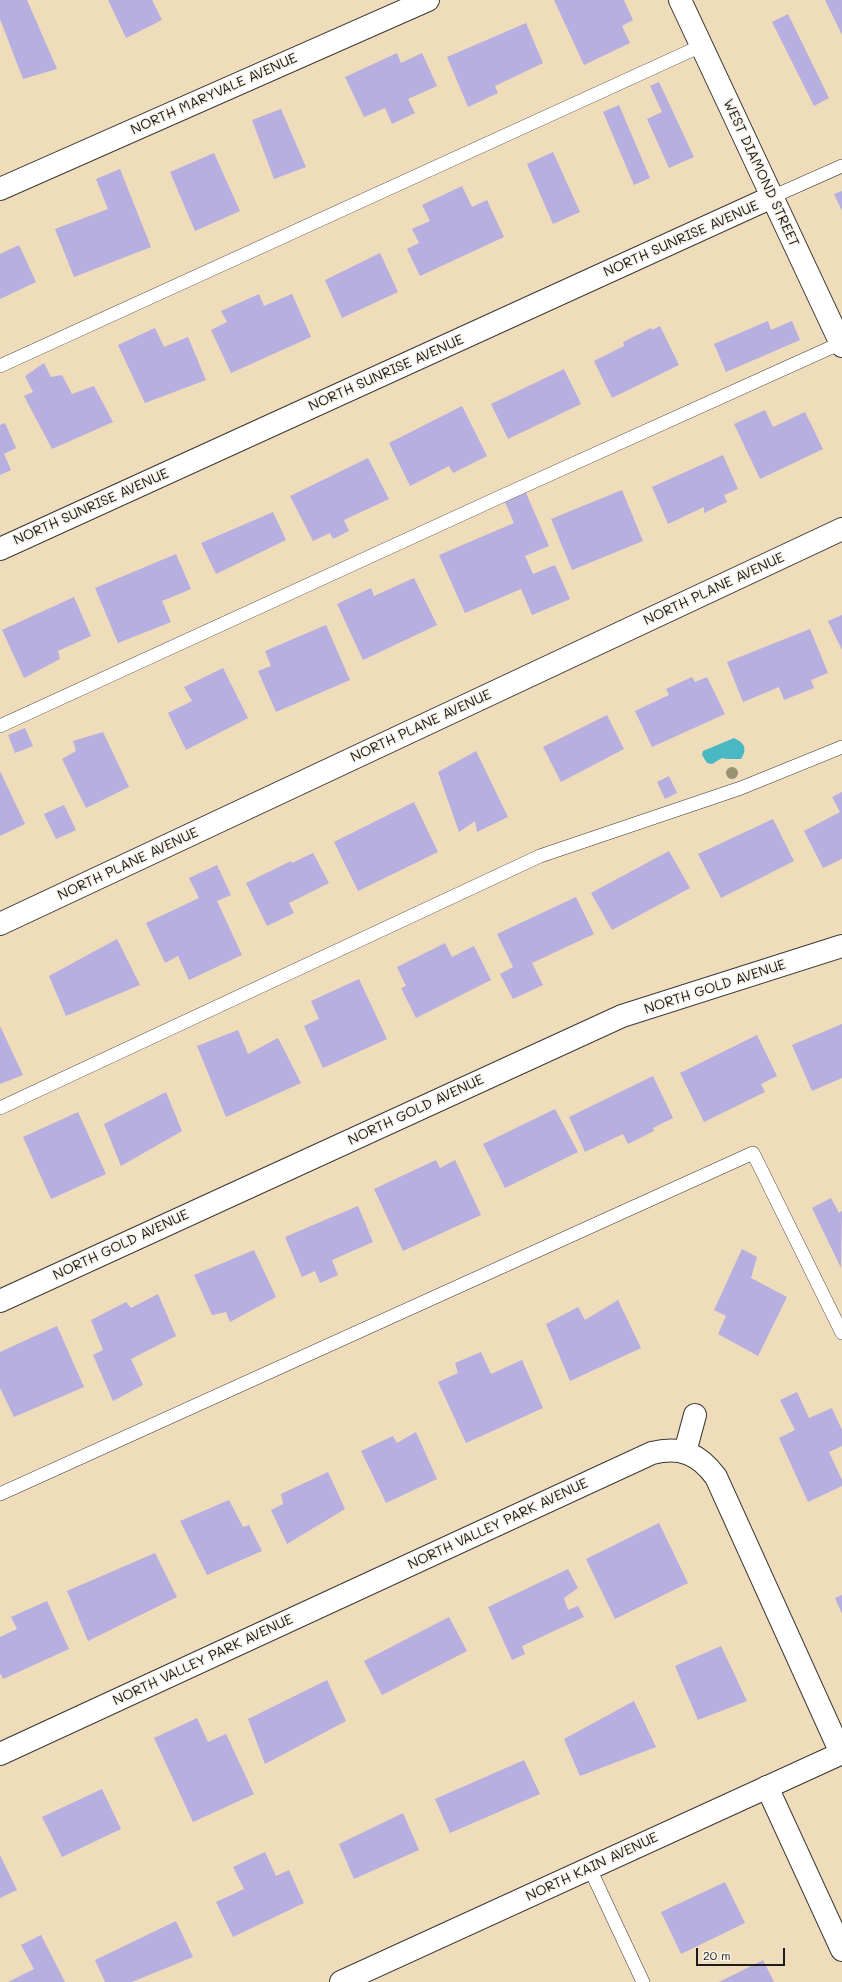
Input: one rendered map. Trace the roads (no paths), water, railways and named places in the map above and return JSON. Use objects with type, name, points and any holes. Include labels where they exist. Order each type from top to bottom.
[{"type":"street","name":"NORTH MARYVALE AVENUE","points":[[0,189],[428,0]]},
{"type":"street","name":"WEST DIAMOND STREET","points":[[680,0],[841,345]]},
{"type":"street","name":"NORTH SUNRISE AVENUE","points":[[0,549],[772,198]]},
{"type":"street","name":"NORTH PLANE AVENUE","points":[[0,924],[842,529]]},
{"type":"street","name":"NORTH GOLD AVENUE","points":[[0,1301],[622,1016],[842,946]]},
{"type":"street","points":[[685,1452],[696,1415]]},
{"type":"street","name":"NORTH VALLEY PARK AVENUE","points":[[0,1754],[652,1453],[663,1450],[685,1452],[695,1455],[706,1463],[716,1476],[841,1753]]},
{"type":"street","name":"NORTH KAIN AVENUE","points":[[341,1982],[841,1753]]},
{"type":"street","points":[[767,1787],[842,1950]]},
{"type":"lane","points":[[0,366],[701,46]]},
{"type":"lane","points":[[772,198],[842,166]]},
{"type":"lane","points":[[0,726],[502,496],[841,345]]},
{"type":"lane","points":[[0,1108],[540,856],[741,788],[842,747]]},
{"type":"lane","points":[[0,1494],[753,1153],[842,1333]]},
{"type":"lane","points":[[590,1868],[643,1982]]},
{"type":"water","points":[[734,738],[744,746],[744,752],[741,759],[722,758],[712,764],[707,763],[702,755],[703,751]]}]
